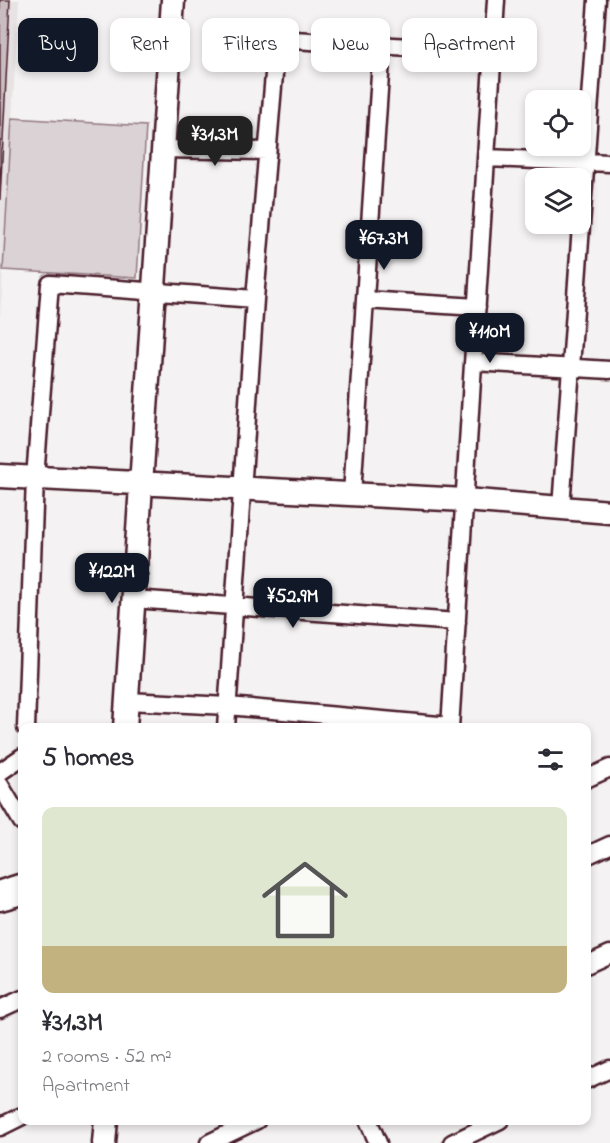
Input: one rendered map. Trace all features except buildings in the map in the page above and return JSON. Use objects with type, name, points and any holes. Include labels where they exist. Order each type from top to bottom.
[{"type":"street","points":[[125,723],[173,0]]},
{"type":"street","points":[[495,18],[496,0]]},
{"type":"street","points":[[561,508],[597,0]]},
{"type":"street","points":[[226,723],[255,299],[277,39],[311,41]]},
{"type":"street","points":[[352,495],[380,72]]},
{"type":"street","points":[[450,723],[492,72]]},
{"type":"street","points":[[163,149],[267,151]]},
{"type":"street","points":[[486,158],[610,163]]},
{"type":"street","points":[[27,723],[35,478],[50,284],[255,299]]},
{"type":"street","points":[[365,300],[477,307]]},
{"type":"street","points":[[473,362],[610,370]]},
{"type":"street","points":[[0,476],[465,500],[610,512]]},
{"type":"street","points":[[133,599],[457,622]]},
{"type":"street","points":[[127,701],[228,706],[408,723]]},
{"type":"street","points":[[0,772],[18,760]]},
{"type":"street","points":[[591,777],[610,768]]},
{"type":"street","points":[[0,785],[18,815]]},
{"type":"street","points":[[591,854],[610,845]]},
{"type":"street","points":[[0,889],[18,883]]},
{"type":"street","points":[[0,902],[18,897]]},
{"type":"street","points":[[591,963],[610,954]]},
{"type":"street","points":[[0,1009],[18,1001]]},
{"type":"street","points":[[591,1078],[610,1069]]},
{"type":"street","points":[[0,1127],[18,1118]]},
{"type":"street","points":[[104,1143],[106,1125]]},
{"type":"street","points":[[210,1143],[247,1125]]},
{"type":"street","points":[[370,1125],[378,1143]]},
{"type":"street","points":[[452,1143],[490,1125]]},
{"type":"shaded area","points":[[0,0],[19,0],[0,319]]},
{"type":"shaded area","points":[[12,118],[146,126],[137,278],[3,270]]}]
